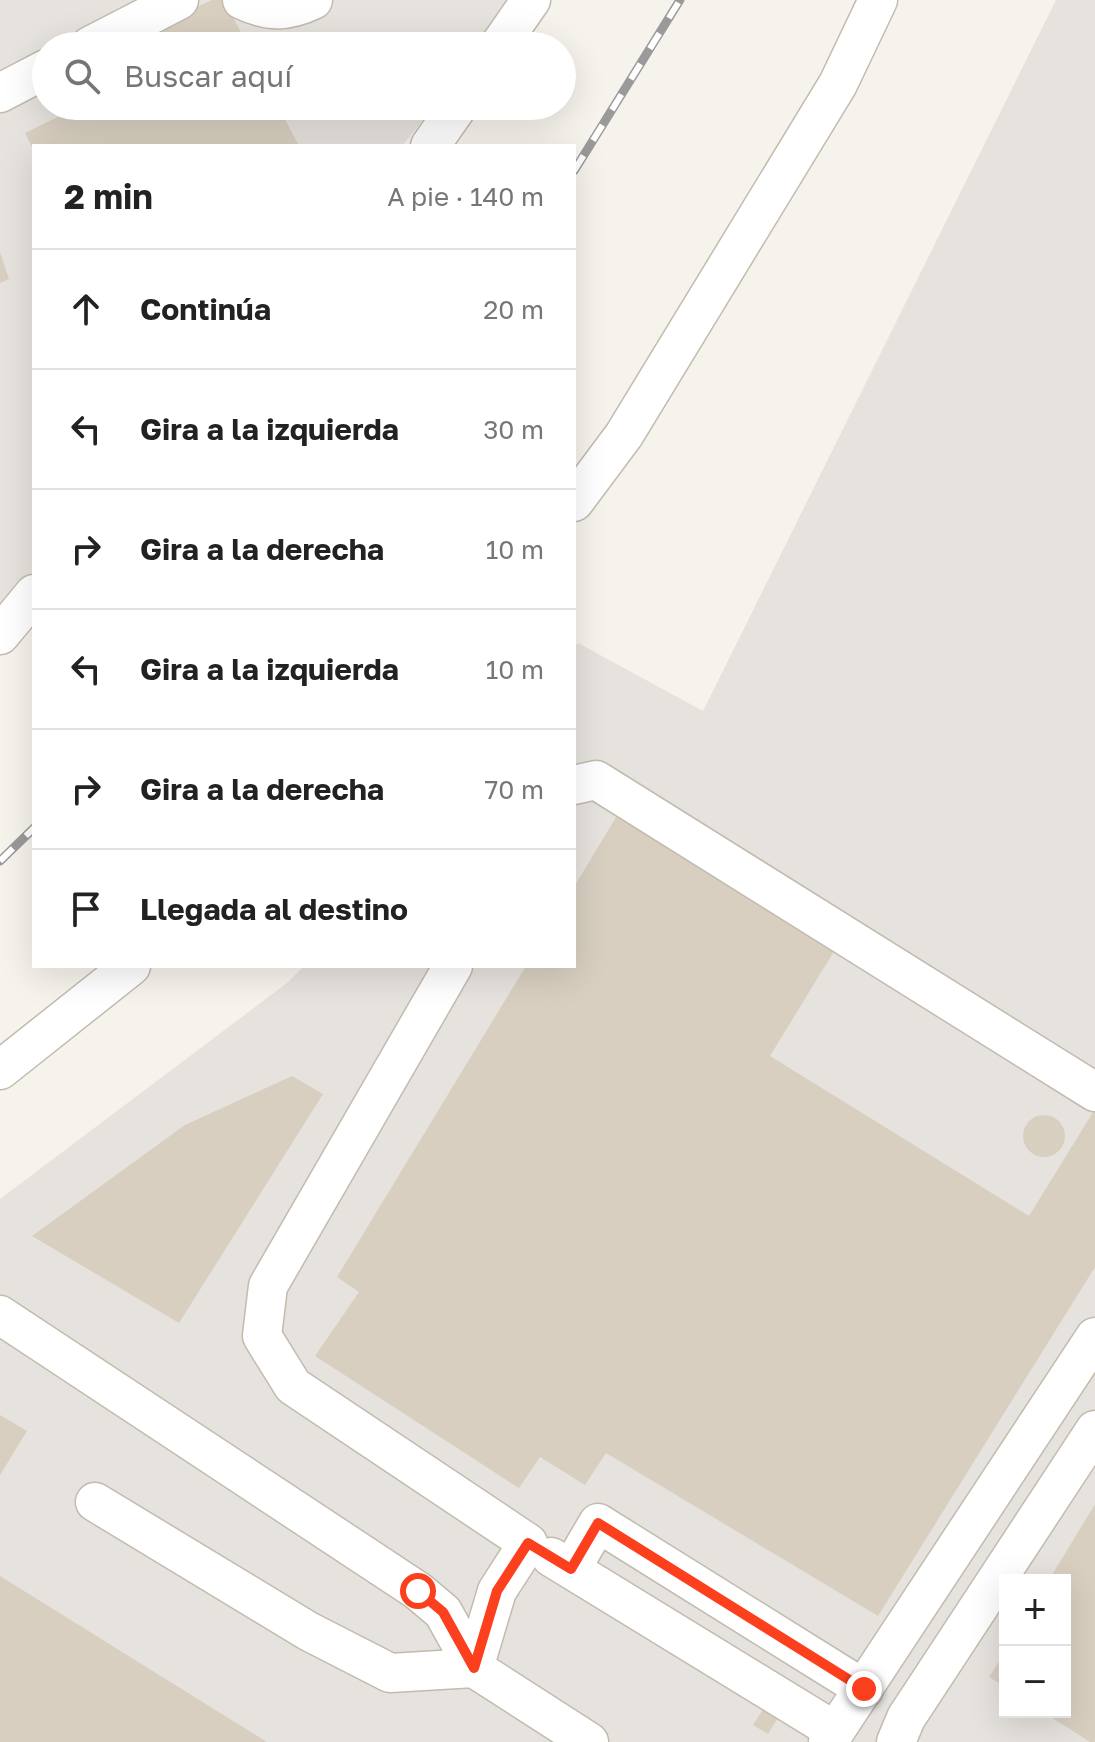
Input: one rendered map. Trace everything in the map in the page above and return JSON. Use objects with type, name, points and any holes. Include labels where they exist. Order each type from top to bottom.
[{"type":"street","points":[[117,32],[179,0]]},
{"type":"street","points":[[242,0],[266,11],[295,9],[313,0]]},
{"type":"street","points":[[509,32],[531,0]]},
{"type":"street","points":[[576,499],[624,435],[829,98],[878,0]]},
{"type":"street","points":[[0,93],[32,76]]},
{"type":"street","points":[[431,144],[448,120]]},
{"type":"street","points":[[0,635],[32,596]]},
{"type":"street","points":[[576,785],[596,780],[1095,1092]]},
{"type":"street","points":[[0,1070],[128,968]]},
{"type":"street","points":[[452,968],[268,1286],[262,1336],[293,1386],[528,1543],[832,1737],[1095,1337]]},
{"type":"street","points":[[0,1315],[418,1591],[443,1612],[474,1668],[589,1742]]},
{"type":"street","points":[[896,1742],[915,1705],[1095,1430]]},
{"type":"street","points":[[95,1502],[308,1631],[390,1673],[474,1668]]},
{"type":"street","points":[[571,1569],[598,1523],[864,1689]]},
{"type":"street","points":[[474,1668],[497,1591],[528,1543]]},
{"type":"shaded area","points":[[0,0],[507,0],[485,32],[32,32],[32,120],[423,120],[404,144],[32,144],[32,591],[0,630]]},
{"type":"shaded area","points":[[1056,0],[1095,0],[1095,1742],[0,1742],[0,1199],[287,983],[302,968],[576,968],[578,643],[703,711]]},
{"type":"building","points":[[212,0],[224,0],[241,32],[143,32]]},
{"type":"building","points":[[51,120],[285,120],[298,144],[32,144],[32,147],[25,133]]},
{"type":"building","points":[[0,252],[9,279],[0,283]]},
{"type":"building","points":[[618,814],[836,948],[770,1056],[1029,1216],[1095,1109],[1095,1267],[878,1616],[606,1453],[585,1485],[540,1457],[519,1488],[315,1356],[359,1292],[337,1277],[525,968],[576,968],[576,884]]},
{"type":"building","points":[[292,1076],[323,1094],[179,1323],[32,1236],[185,1125]]},
{"type":"building","points":[[1044,1115],[1059,1121],[1065,1136],[1059,1151],[1044,1157],[1029,1151],[1023,1136],[1029,1121]]},
{"type":"building","points":[[0,1415],[27,1431],[0,1475]]},
{"type":"building","points":[[1095,1504],[1095,1742],[1090,1742],[1052,1718],[1071,1718],[1071,1574],[1053,1574]]},
{"type":"building","points":[[0,1576],[267,1742],[0,1742]]},
{"type":"building","points":[[999,1661],[999,1683],[989,1677]]},
{"type":"building","points":[[767,1703],[781,1713],[768,1734],[753,1725]]},
{"type":"railway","points":[[576,168],[680,0]]},
{"type":"railway","points":[[0,861],[32,830]]},
{"type":"route","points":[[418,1591],[443,1612],[474,1668],[497,1591],[528,1543],[571,1569],[598,1523],[864,1689]]}]
